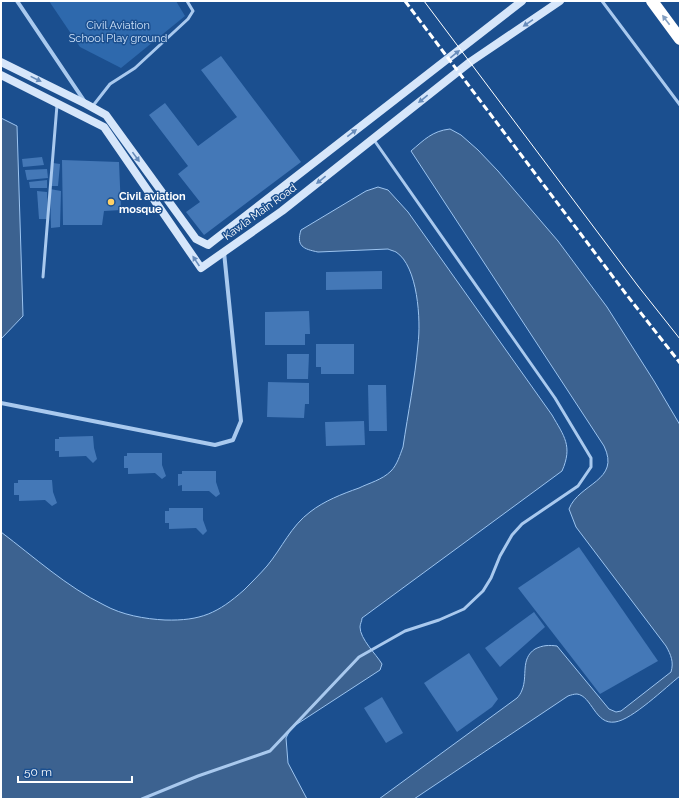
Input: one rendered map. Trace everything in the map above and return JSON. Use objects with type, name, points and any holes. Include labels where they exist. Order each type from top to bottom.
[{"type":"highway","points":[[652,1],[680,39]]},
{"type":"street","points":[[17,1],[89,105]]},
{"type":"street","name":"Kawla Main Road","points":[[1,62],[89,105],[106,115],[196,239],[208,245],[522,1]]},
{"type":"street","name":"Kawla Main Road","points":[[1,75],[104,127],[200,268],[282,211],[470,62],[560,1]]},
{"type":"street","points":[[1,403],[215,445],[232,440],[241,421],[224,252]]},
{"type":"lane","points":[[89,105],[110,84],[135,68],[188,19],[193,11],[188,1]]},
{"type":"lane","points":[[602,1],[680,105]]},
{"type":"lane","points":[[43,277],[57,103]]},
{"type":"lane","points":[[142,799],[198,776],[270,751],[359,657],[405,631],[464,610],[483,591],[512,535],[522,524],[578,486],[591,466],[591,458],[555,398],[373,138]]},
{"type":"green space","name":"Civil Aviation School Play ground","points":[[49,1],[176,1],[185,16],[121,68],[80,47]]},
{"type":"shaded area","points":[[1,118],[17,126],[23,316],[1,339]]},
{"type":"shaded area","points":[[450,129],[461,135],[478,150],[558,241],[607,307],[680,425],[680,676],[630,716],[615,722],[608,722],[603,719],[582,696],[574,694],[568,696],[414,799],[379,799],[517,698],[524,685],[527,658],[535,649],[551,645],[557,646],[609,709],[616,712],[621,711],[671,672],[672,668],[672,659],[666,646],[576,527],[569,509],[574,500],[597,481],[607,467],[608,458],[604,446],[411,151],[433,134]]},
{"type":"shaded area","points":[[378,187],[388,190],[408,212],[552,415],[566,442],[567,455],[562,471],[362,618],[360,626],[361,632],[365,641],[382,664],[380,670],[291,728],[286,738],[288,763],[307,799],[1,799],[1,532],[77,590],[111,608],[126,614],[150,619],[189,619],[217,610],[235,598],[267,566],[292,530],[310,512],[333,498],[380,479],[395,466],[403,447],[419,334],[416,295],[409,269],[403,259],[396,252],[388,249],[318,252],[308,250],[302,246],[299,240],[301,230],[366,191]]},
{"type":"building","points":[[221,56],[301,162],[204,235],[186,212],[200,202],[178,174],[188,166],[149,115],[165,103],[198,146],[237,117],[201,70]]},
{"type":"building","points":[[42,157],[44,165],[23,167],[22,159]]},
{"type":"building","points":[[62,160],[119,162],[121,210],[104,211],[102,225],[63,225]]},
{"type":"building","points":[[53,163],[60,164],[58,186],[51,186]]},
{"type":"building","points":[[47,169],[48,178],[27,180],[25,170]]},
{"type":"building","points":[[47,180],[47,188],[30,188],[29,182]]},
{"type":"building","points":[[50,189],[61,191],[60,227],[51,228]]},
{"type":"building","points":[[37,191],[47,192],[48,219],[39,219]]},
{"type":"building","points":[[382,271],[382,289],[326,290],[326,272]]},
{"type":"building","points":[[309,311],[310,334],[305,334],[305,345],[265,345],[265,312]]},
{"type":"building","points":[[316,344],[354,344],[354,374],[321,374],[321,367],[316,367]]},
{"type":"building","points":[[287,354],[309,354],[308,379],[287,379]]},
{"type":"building","points":[[268,382],[309,383],[309,404],[305,404],[304,418],[267,417]]},
{"type":"building","points":[[368,385],[386,385],[387,431],[369,431]]},
{"type":"building","points":[[364,421],[365,445],[326,446],[325,422]]},
{"type":"building","points":[[93,436],[97,459],[93,463],[86,456],[59,457],[59,451],[55,451],[55,439],[59,439],[59,437]]},
{"type":"building","points":[[127,453],[162,453],[162,465],[166,476],[162,479],[155,473],[128,474],[128,468],[124,468],[124,456],[127,456]]},
{"type":"building","points":[[182,471],[216,471],[216,482],[220,494],[216,497],[209,491],[182,491],[182,485],[178,486],[178,474],[182,474]]},
{"type":"building","points":[[18,480],[52,480],[53,492],[57,503],[52,506],[45,500],[19,501],[19,495],[14,495],[14,483],[18,483]]},
{"type":"building","points":[[169,508],[203,508],[203,520],[207,531],[203,535],[196,528],[169,529],[169,523],[165,523],[165,511],[169,511]]},
{"type":"building","points":[[579,547],[658,661],[600,694],[518,588]]},
{"type":"building","points":[[534,612],[545,627],[500,667],[485,648]]},
{"type":"building","points":[[469,653],[498,699],[492,707],[457,732],[424,683]]},
{"type":"building","points":[[382,697],[403,733],[386,743],[364,708]]},
{"type":"tram line","points":[[424,1],[638,286],[680,339]]},
{"type":"railway","points":[[405,1],[626,294],[680,363]]},
{"type":"place","name":"Civil aviation mosque","points":[[111,202]]}]
